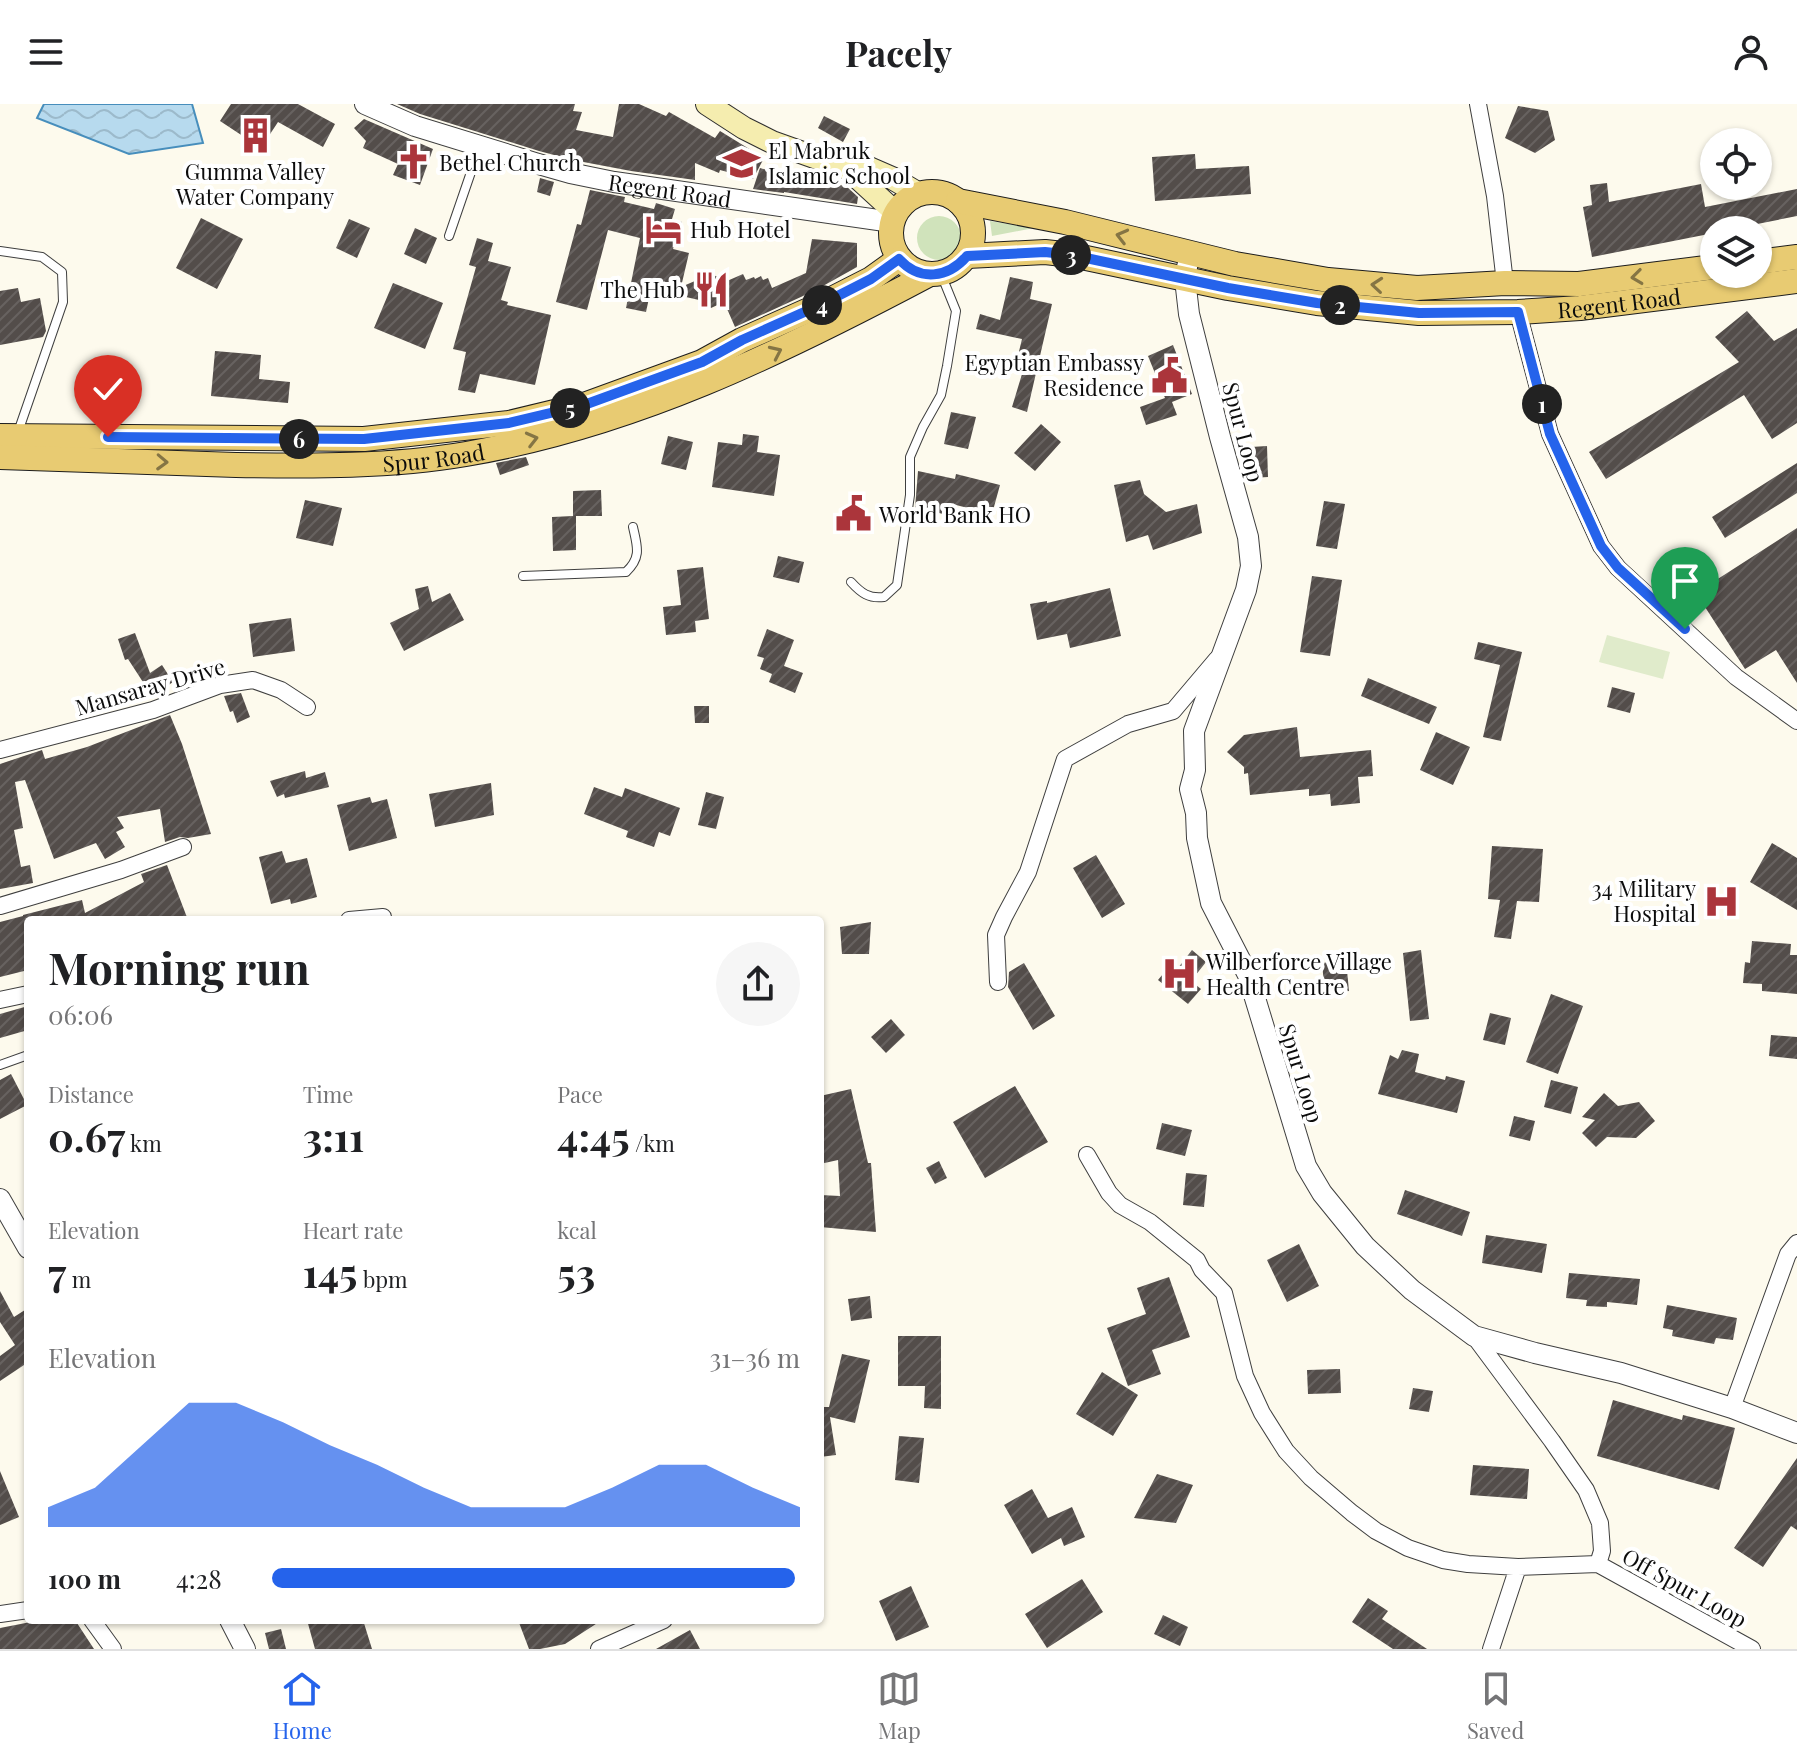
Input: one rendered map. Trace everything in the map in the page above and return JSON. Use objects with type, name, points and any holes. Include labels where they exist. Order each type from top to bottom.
[{"type":"main road","points":[[707,104],[772,142],[848,169],[869,168],[919,194]]},
{"type":"main road","points":[[848,169],[894,218]]},
{"type":"main road","points":[[945,193],[958,201],[973,226],[974,236],[967,256],[960,264],[934,274],[916,272],[906,266],[899,259],[891,241],[894,218],[910,198],[919,194],[945,193]]},
{"type":"main road","name":"Regent Road","points":[[958,201],[1065,222],[1235,264],[1328,280],[1387,286],[1579,284],[1700,269]]},
{"type":"main road","name":"Regent Road","points":[[967,256],[1045,252],[1072,255],[1317,303],[1419,313],[1580,308],[1797,281]]},
{"type":"main road","points":[[1772,260],[1797,257]]},
{"type":"main road","name":"Spur Road","points":[[0,457],[287,466],[367,465],[495,448],[622,416],[708,371],[742,340],[871,279],[899,259]]},
{"type":"main road","name":"Spur Road","points":[[8,436],[364,439],[509,423],[708,371],[827,327],[934,274]]},
{"type":"street","name":"Regent Road","points":[[365,104],[415,126],[570,173],[614,182],[894,218]]},
{"type":"street","points":[[1478,104],[1495,196],[1505,283]]},
{"type":"street","name":"Spur Loop","points":[[1189,254],[1185,279],[1189,314],[1248,537],[1251,566],[1246,590],[1194,731],[1195,770],[1190,789],[1211,903],[1248,975],[1306,1166],[1322,1193],[1365,1246],[1412,1290],[1474,1336],[1621,1373],[1732,1408],[1797,1433]]},
{"type":"street","points":[[1518,312],[1550,434],[1601,546],[1618,568],[1736,677],[1797,721]]},
{"type":"street","points":[[998,982],[996,935],[1028,872],[1065,759],[1128,724],[1173,711],[1221,654]]},
{"type":"street","name":"Mansaray Drive","points":[[0,750],[153,710],[220,685],[253,680],[281,690],[307,707]]},
{"type":"street","points":[[0,906],[121,870],[183,847]]},
{"type":"street","points":[[0,1000],[24,995]]},
{"type":"street","points":[[1087,1155],[1120,1205],[1150,1222],[1197,1260],[1202,1270],[1224,1293],[1245,1376],[1262,1413],[1286,1451],[1311,1478],[1352,1513],[1376,1531],[1408,1548],[1443,1560],[1518,1567],[1598,1564],[1602,1551],[1600,1523],[1586,1490],[1474,1336]]},
{"type":"street","points":[[0,1199],[24,1241]]},
{"type":"street","points":[[1732,1408],[1788,1254],[1797,1243]]},
{"type":"street","name":"Off Spur Loop","points":[[1598,1564],[1752,1649]]},
{"type":"street","points":[[1491,1649],[1518,1567]]},
{"type":"street","points":[[0,1614],[24,1611]]},
{"type":"street","points":[[95,1624],[113,1649]]},
{"type":"street","points":[[232,1624],[245,1649]]},
{"type":"street","points":[[599,1649],[655,1624]]},
{"type":"lane","points":[[449,236],[480,146]]},
{"type":"lane","points":[[0,251],[42,257],[62,272],[63,302],[8,436]]},
{"type":"lane","points":[[851,582],[861,593],[875,598],[884,597],[897,585],[910,495],[910,457],[941,395],[956,311],[934,274]]},
{"type":"lane","points":[[523,576],[626,572],[635,564],[638,552],[633,527]]},
{"type":"lane","points":[[0,1065],[24,1056]]},
{"type":"green space","points":[[939,216],[955,222],[961,238],[955,254],[939,260],[923,254],[917,238],[923,222]]},
{"type":"green space","points":[[990,221],[1034,228],[992,236]]},
{"type":"green space","points":[[1607,635],[1670,652],[1663,679],[1599,662]]},
{"type":"water","points":[[44,104],[192,104],[203,143],[129,154],[37,118]]},
{"type":"building","points":[[231,104],[298,104],[335,124],[323,147],[278,122],[261,148],[220,121]]},
{"type":"building","points":[[397,104],[575,104],[573,111],[582,112],[576,130],[613,137],[619,104],[639,104],[666,116],[669,112],[715,138],[720,131],[764,158],[753,179],[720,170],[719,173],[695,163],[695,180],[631,171],[539,151]]},
{"type":"building","points":[[1518,106],[1548,111],[1555,140],[1535,153],[1505,138]]},
{"type":"building","points":[[824,116],[850,129],[843,142],[818,128]]},
{"type":"building","points":[[364,119],[433,149],[420,185],[393,175],[398,164],[363,148],[366,141],[354,128]]},
{"type":"building","points":[[1195,154],[1196,169],[1249,166],[1251,194],[1155,201],[1152,157]]},
{"type":"building","points":[[760,168],[820,186],[820,182],[846,186],[858,197],[857,204],[753,189]]},
{"type":"building","points":[[540,178],[554,182],[550,196],[537,192]]},
{"type":"building","points":[[1607,183],[1609,202],[1700,184],[1700,200],[1704,200],[1705,207],[1741,200],[1772,200],[1772,194],[1797,189],[1797,216],[1772,221],[1772,216],[1700,216],[1700,236],[1592,257],[1583,207],[1592,205],[1590,185]]},
{"type":"building","points":[[590,190],[625,197],[624,202],[654,209],[656,203],[675,209],[672,219],[682,222],[673,249],[689,253],[681,287],[711,274],[727,281],[743,274],[746,280],[761,276],[763,280],[768,278],[772,288],[806,273],[812,239],[857,243],[857,267],[814,291],[735,327],[724,302],[711,308],[699,300],[651,289],[646,312],[626,308],[640,238],[608,230],[587,310],[556,302],[577,224],[581,225]]},
{"type":"building","points":[[201,218],[243,239],[217,289],[176,268]]},
{"type":"building","points":[[349,219],[370,228],[357,258],[336,248]]},
{"type":"building","points":[[415,228],[437,238],[426,264],[404,254]]},
{"type":"building","points":[[477,238],[493,243],[488,261],[511,267],[501,300],[508,302],[507,305],[551,315],[535,385],[480,374],[475,393],[458,390],[466,352],[453,349],[476,267],[469,265]]},
{"type":"building","points":[[1010,277],[1033,282],[1030,299],[1052,304],[1027,412],[1012,407],[1022,374],[1014,372],[1022,339],[976,329],[980,314],[1000,320]]},
{"type":"building","points":[[393,283],[443,303],[425,349],[374,328]]},
{"type":"building","points":[[18,288],[21,302],[40,298],[46,331],[43,337],[0,345],[0,291]]},
{"type":"building","points":[[1747,311],[1774,341],[1797,328],[1797,423],[1772,439],[1744,395],[1606,479],[1589,452],[1739,362],[1715,337]]},
{"type":"building","name":"Egyptian Embassy Residence","points":[[1173,345],[1192,394],[1172,402],[1177,415],[1146,425],[1140,407],[1165,398],[1148,356]]},
{"type":"building","points":[[215,351],[261,355],[259,379],[290,382],[288,403],[211,396]]},
{"type":"building","points":[[951,412],[976,417],[968,449],[944,444]]},
{"type":"building","points":[[1041,424],[1061,442],[1035,471],[1014,453]]},
{"type":"building","points":[[743,434],[759,436],[757,452],[780,455],[774,496],[712,487],[718,442],[742,445]]},
{"type":"building","points":[[668,436],[693,442],[686,470],[661,464]]},
{"type":"building","points":[[1267,446],[1268,477],[1252,478],[1251,447]]},
{"type":"building","points":[[526,457],[529,465],[500,475],[496,463]]},
{"type":"building","points":[[1797,463],[1797,493],[1725,538],[1712,517]]},
{"type":"building","points":[[918,471],[955,479],[956,474],[1000,485],[992,514],[956,505],[953,516],[915,508]]},
{"type":"building","points":[[1140,480],[1144,494],[1166,512],[1197,504],[1202,533],[1153,550],[1148,535],[1126,542],[1114,485]]},
{"type":"building","points":[[601,490],[602,516],[576,516],[576,550],[553,551],[552,517],[573,516],[573,491]]},
{"type":"building","points":[[305,500],[342,508],[333,546],[296,538]]},
{"type":"building","points":[[1324,501],[1345,504],[1337,549],[1316,546]]},
{"type":"building","points":[[1797,528],[1797,683],[1776,650],[1745,669],[1696,593]]},
{"type":"building","points":[[778,556],[804,562],[799,583],[773,577]]},
{"type":"building","points":[[703,567],[709,619],[695,621],[696,632],[666,635],[663,607],[681,605],[677,570]]},
{"type":"building","points":[[1312,576],[1342,580],[1330,656],[1300,652]]},
{"type":"building","points":[[428,586],[432,602],[450,593],[464,620],[404,651],[390,623],[419,609],[415,589]]},
{"type":"building","points":[[1110,588],[1121,636],[1070,648],[1067,634],[1037,640],[1030,604]]},
{"type":"building","points":[[291,618],[295,651],[253,657],[249,624]]},
{"type":"building","points":[[767,629],[794,640],[784,666],[803,673],[795,693],[769,682],[772,674],[760,669],[764,658],[757,656]]},
{"type":"building","points":[[135,633],[150,673],[162,665],[173,682],[152,696],[128,659],[125,660],[118,639]]},
{"type":"building","points":[[1478,642],[1522,652],[1501,741],[1483,737],[1500,665],[1474,659]]},
{"type":"building","points":[[1368,678],[1437,707],[1429,724],[1361,696]]},
{"type":"building","points":[[1612,687],[1635,693],[1630,713],[1607,707]]},
{"type":"building","points":[[241,693],[250,717],[237,723],[224,696]]},
{"type":"building","points":[[694,706],[709,706],[709,723],[695,723]]},
{"type":"building","points":[[170,715],[211,834],[165,842],[160,809],[117,817],[124,828],[116,832],[125,847],[105,859],[96,843],[54,859],[25,780],[15,782],[23,828],[14,830],[21,867],[30,865],[33,883],[0,889],[0,764],[42,750],[45,759],[87,747]]},
{"type":"building","points":[[1297,727],[1300,757],[1371,750],[1373,776],[1358,777],[1360,803],[1331,806],[1330,794],[1309,796],[1309,789],[1250,795],[1248,773],[1244,774],[1244,767],[1227,752],[1244,735]]},
{"type":"building","points":[[1436,732],[1470,747],[1453,785],[1420,770]]},
{"type":"building","points":[[305,771],[306,778],[325,772],[329,787],[285,798],[284,794],[277,797],[270,781]]},
{"type":"building","points":[[491,783],[494,815],[435,827],[429,794]]},
{"type":"building","points":[[594,787],[622,797],[625,788],[680,808],[670,836],[659,832],[654,847],[626,837],[628,831],[584,814]]},
{"type":"building","points":[[706,792],[724,797],[716,829],[698,825]]},
{"type":"building","points":[[370,797],[372,803],[387,799],[397,838],[349,851],[337,805]]},
{"type":"building","points":[[1772,843],[1797,858],[1797,910],[1750,882]]},
{"type":"building","points":[[1492,846],[1543,849],[1539,902],[1517,901],[1511,939],[1494,937],[1500,900],[1488,899]]},
{"type":"building","points":[[282,851],[286,863],[307,858],[317,897],[291,904],[290,899],[271,904],[259,857]]},
{"type":"building","points":[[1096,855],[1125,904],[1102,918],[1073,868]]},
{"type":"building","points":[[167,865],[186,916],[24,916],[24,971],[0,977],[0,922],[82,900],[85,913],[144,882],[141,874]]},
{"type":"building","points":[[871,922],[869,954],[842,954],[840,927]]},
{"type":"building","points":[[1752,941],[1791,944],[1790,955],[1797,955],[1797,994],[1762,991],[1762,984],[1743,983],[1745,962],[1750,963]]},
{"type":"building","name":"Wilberforce Village Health Centre","points":[[1192,950],[1206,962],[1191,981],[1201,989],[1188,1004],[1158,980],[1172,963],[1178,968]]},
{"type":"building","points":[[1421,950],[1429,1019],[1410,1021],[1403,953]]},
{"type":"building","points":[[1346,960],[1349,991],[1325,994],[1322,963]]},
{"type":"building","points":[[1024,963],[1055,1016],[1033,1030],[1008,987],[1009,972]]},
{"type":"building","points":[[1551,994],[1583,1006],[1558,1074],[1526,1062]]},
{"type":"building","points":[[24,1007],[24,1031],[0,1038],[0,1014]]},
{"type":"building","points":[[1490,1013],[1511,1018],[1505,1045],[1483,1040]]},
{"type":"building","points":[[891,1019],[905,1035],[886,1053],[871,1037]]},
{"type":"building","points":[[1771,1035],[1797,1037],[1797,1059],[1769,1056]]},
{"type":"building","points":[[1402,1050],[1419,1054],[1415,1072],[1445,1080],[1446,1076],[1465,1081],[1457,1113],[1378,1094],[1390,1055],[1398,1059]]},
{"type":"building","points":[[11,1074],[24,1099],[24,1107],[0,1119],[0,1080]]},
{"type":"building","points":[[1551,1080],[1578,1087],[1571,1114],[1544,1107]]},
{"type":"building","points":[[1015,1086],[1048,1142],[985,1178],[953,1122]]},
{"type":"building","points":[[851,1089],[868,1163],[871,1163],[876,1232],[824,1227],[824,1195],[840,1196],[838,1160],[824,1163],[824,1095]]},
{"type":"building","points":[[1604,1093],[1618,1106],[1639,1102],[1655,1121],[1636,1138],[1607,1137],[1596,1147],[1582,1133],[1595,1120],[1582,1117]]},
{"type":"building","points":[[1514,1116],[1535,1121],[1530,1141],[1509,1136]]},
{"type":"building","points":[[1162,1123],[1192,1130],[1185,1156],[1156,1149]]},
{"type":"building","points":[[939,1161],[947,1178],[935,1184],[926,1168]]},
{"type":"building","points":[[1186,1173],[1207,1175],[1204,1207],[1183,1205]]},
{"type":"building","points":[[1405,1190],[1470,1212],[1462,1236],[1397,1214]]},
{"type":"building","points":[[1486,1235],[1547,1244],[1542,1273],[1482,1263]]},
{"type":"building","points":[[1299,1244],[1319,1286],[1287,1302],[1267,1260]]},
{"type":"building","points":[[1569,1273],[1640,1279],[1637,1305],[1607,1302],[1607,1307],[1586,1306],[1587,1300],[1566,1298]]},
{"type":"building","points":[[1169,1277],[1190,1337],[1152,1350],[1161,1374],[1128,1386],[1107,1328],[1146,1314],[1137,1288]]},
{"type":"building","points":[[0,1291],[14,1317],[24,1311],[24,1365],[0,1381],[0,1356],[15,1345],[0,1322]]},
{"type":"building","points":[[870,1296],[872,1318],[851,1321],[848,1299]]},
{"type":"building","points":[[1667,1305],[1737,1318],[1733,1340],[1716,1338],[1714,1344],[1672,1336],[1673,1330],[1663,1328]]},
{"type":"building","points":[[898,1336],[941,1336],[941,1409],[924,1408],[925,1386],[898,1386]]},
{"type":"building","points":[[842,1354],[870,1360],[855,1423],[830,1417],[836,1455],[824,1456],[824,1407],[829,1407]]},
{"type":"building","points":[[1340,1369],[1341,1393],[1308,1394],[1307,1370]]},
{"type":"building","points":[[1102,1372],[1138,1395],[1113,1436],[1076,1414]]},
{"type":"building","points":[[1413,1388],[1433,1391],[1429,1412],[1409,1409]]},
{"type":"building","points":[[1613,1400],[1682,1420],[1683,1415],[1735,1428],[1719,1490],[1597,1456]]},
{"type":"building","points":[[899,1436],[924,1438],[919,1483],[895,1480]]},
{"type":"building","points":[[1797,1458],[1797,1530],[1791,1526],[1763,1567],[1734,1548]]},
{"type":"building","points":[[1473,1465],[1529,1469],[1527,1499],[1470,1495]]},
{"type":"building","points":[[0,1471],[19,1517],[0,1525]]},
{"type":"building","points":[[1157,1474],[1193,1485],[1176,1523],[1134,1518]]},
{"type":"building","points":[[1032,1489],[1048,1518],[1072,1507],[1085,1537],[1064,1546],[1061,1538],[1032,1554],[1004,1505]]},
{"type":"building","points":[[1082,1579],[1103,1612],[1047,1648],[1025,1614]]},
{"type":"building","points":[[911,1586],[929,1627],[896,1641],[879,1601]]},
{"type":"building","points":[[1368,1598],[1388,1611],[1382,1619],[1427,1649],[1393,1649],[1352,1622]]},
{"type":"building","points":[[1163,1615],[1188,1627],[1180,1646],[1154,1634]]},
{"type":"building","points":[[24,1623],[78,1624],[94,1649],[0,1649],[0,1628]]},
{"type":"building","points":[[308,1624],[364,1624],[372,1649],[315,1649]]},
{"type":"building","points":[[520,1624],[596,1624],[565,1644],[529,1649]]},
{"type":"building","points":[[281,1629],[286,1649],[269,1649],[265,1633]]},
{"type":"building","points":[[690,1630],[700,1649],[656,1649]]},
{"type":"place","name":"Gumma Valley Water Company","points":[[255,135]]},
{"type":"place","name":"Bethel Church","points":[[413,162]]},
{"type":"place","name":"El Mabruk Islamic School","points":[[742,163]]},
{"type":"place","name":"Hub Hotel","points":[[664,229]]},
{"type":"place","name":"The Hub","points":[[711,289]]},
{"type":"place","name":"Egyptian Embassy Residence","points":[[1170,375]]},
{"type":"place","name":"World Bank HO","points":[[853,514]]},
{"type":"place","name":"34 Military Hospital","points":[[1722,901]]},
{"type":"place","name":"Wilberforce Village Health Centre","points":[[1180,974]]},
{"type":"route","points":[[108,437],[364,439],[509,423],[584,405],[702,362],[871,279],[899,259],[916,272],[934,275],[951,270],[967,256],[1045,252],[1072,255],[1317,303],[1419,313],[1518,312],[1550,434],[1601,546],[1618,568],[1685,629]]}]
